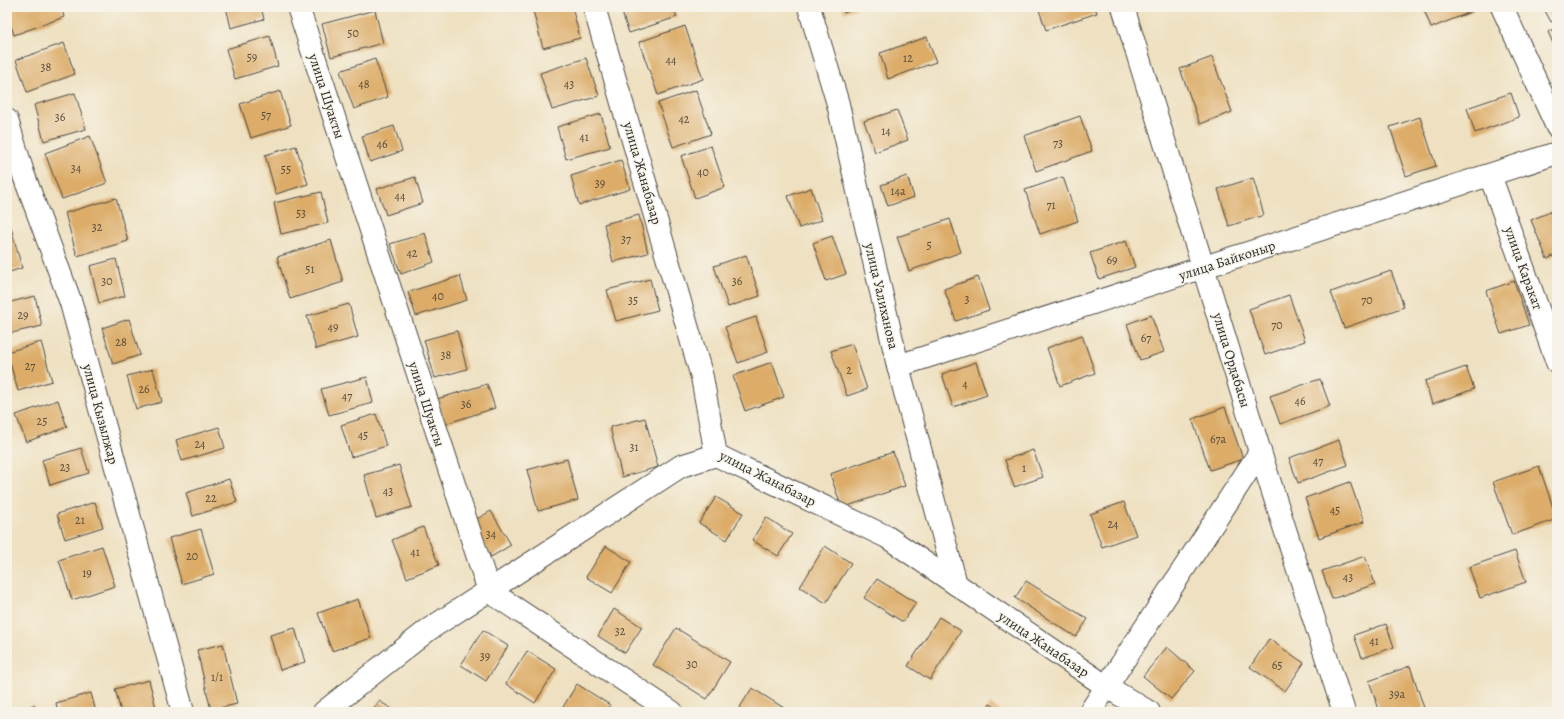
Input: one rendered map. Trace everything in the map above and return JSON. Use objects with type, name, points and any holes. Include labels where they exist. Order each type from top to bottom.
[{"type":"street","name":"улица Шуакты","points":[[298,7],[489,591]]},
{"type":"street","name":"улица Жанабазар","points":[[594,7],[702,377],[716,455],[887,537],[1107,686],[1149,712]]},
{"type":"street","name":"улица Уалиханова","points":[[810,7],[838,104],[898,366],[956,584]]},
{"type":"street","name":"улица Ордабасы","points":[[1123,7],[1260,452],[1344,712]]},
{"type":"street","points":[[1502,7],[1557,127]]},
{"type":"street","name":"улица Кызылжар","points":[[7,120],[23,173],[71,303],[182,712]]},
{"type":"street","name":"улица Байконыр","points":[[898,366],[1557,153]]},
{"type":"street","name":"улица Каракат","points":[[1490,175],[1557,362]]},
{"type":"street","points":[[1090,712],[1260,452]]},
{"type":"street","points":[[324,712],[428,630],[681,466],[716,455]]},
{"type":"street","points":[[489,591],[672,712]]},
{"type":"building","points":[[7,7],[61,7],[64,17],[14,35],[7,14]]},
{"type":"building","points":[[226,7],[261,7],[264,19],[231,28]]},
{"type":"building","points":[[532,7],[572,7],[580,38],[543,48]]},
{"type":"building","points":[[620,7],[673,7],[677,17],[629,33]]},
{"type":"building","points":[[842,7],[860,7],[844,13]]},
{"type":"building","points":[[1038,7],[1095,7],[1097,13],[1046,30]]},
{"type":"building","points":[[1423,7],[1471,7],[1473,11],[1431,28]]},
{"type":"building","points":[[1543,7],[1557,7],[1557,19],[1551,22]]},
{"type":"building","points":[[375,10],[383,43],[331,57],[322,24]]},
{"type":"building","points":[[685,26],[703,79],[658,95],[639,42]]},
{"type":"building","points":[[1557,28],[1557,52],[1548,32]]},
{"type":"building","points":[[270,36],[278,66],[235,79],[226,49]]},
{"type":"building","points":[[927,37],[936,62],[888,79],[880,53]]},
{"type":"building","points":[[64,43],[75,74],[27,92],[16,60]]},
{"type":"building","points":[[1212,57],[1232,112],[1200,124],[1180,69]]},
{"type":"building","points":[[586,58],[599,96],[552,110],[540,73]]},
{"type":"building","points":[[375,59],[388,97],[354,109],[340,71]]},
{"type":"building","points":[[696,90],[711,134],[673,147],[658,103]]},
{"type":"building","points":[[280,91],[291,125],[251,138],[240,104]]},
{"type":"building","points":[[75,93],[86,129],[44,141],[34,105]]},
{"type":"building","points":[[1511,93],[1519,117],[1475,133],[1467,108]]},
{"type":"building","points":[[897,110],[908,140],[875,152],[864,121]]},
{"type":"building","points":[[601,114],[610,147],[566,159],[557,127]]},
{"type":"building","points":[[1080,116],[1092,151],[1036,171],[1024,136]]},
{"type":"building","points":[[1420,117],[1436,166],[1406,176],[1390,127]]},
{"type":"building","points":[[394,126],[402,151],[370,162],[362,136]]},
{"type":"building","points":[[90,136],[107,183],[62,199],[45,153]]},
{"type":"building","points":[[296,146],[308,184],[276,194],[265,155]]},
{"type":"building","points":[[711,146],[725,187],[695,198],[681,156]]},
{"type":"building","points":[[621,160],[630,189],[579,205],[571,176]]},
{"type":"building","points":[[907,176],[914,197],[888,206],[881,185]]},
{"type":"building","points":[[415,177],[423,203],[386,215],[377,189]]},
{"type":"building","points":[[1063,177],[1078,221],[1040,234],[1025,190]]},
{"type":"building","points":[[1253,178],[1264,215],[1229,226],[1218,189]]},
{"type":"building","points":[[811,188],[822,220],[799,228],[788,196]]},
{"type":"building","points":[[321,192],[328,223],[281,234],[274,203]]},
{"type":"building","points":[[116,198],[128,241],[77,256],[65,213]]},
{"type":"building","points":[[1557,209],[1557,254],[1547,259],[1531,220]]},
{"type":"building","points":[[639,215],[648,253],[613,262],[604,224]]},
{"type":"building","points":[[950,219],[961,252],[909,271],[897,237]]},
{"type":"building","points":[[11,228],[22,268],[7,273],[7,229]]},
{"type":"building","points":[[425,233],[434,262],[401,274],[390,244]]},
{"type":"building","points":[[832,236],[846,274],[826,281],[813,243]]},
{"type":"building","points":[[331,240],[343,282],[290,299],[277,257]]},
{"type":"building","points":[[1126,241],[1135,267],[1099,279],[1090,253]]},
{"type":"building","points":[[746,255],[760,296],[728,307],[714,266]]},
{"type":"building","points":[[116,259],[125,296],[99,303],[90,266]]},
{"type":"building","points":[[1391,271],[1404,307],[1344,328],[1331,292]]},
{"type":"building","points":[[460,276],[467,300],[416,316],[408,292]]},
{"type":"building","points":[[978,277],[989,310],[956,321],[944,289]]},
{"type":"building","points":[[650,279],[658,310],[616,321],[607,290]]},
{"type":"building","points":[[1514,281],[1529,325],[1501,334],[1486,291]]},
{"type":"building","points":[[1289,295],[1305,341],[1265,355],[1249,309]]},
{"type":"building","points":[[35,296],[42,326],[7,334],[7,303]]},
{"type":"building","points":[[349,304],[358,337],[316,349],[307,316]]},
{"type":"building","points":[[1151,315],[1164,352],[1140,360],[1127,324]]},
{"type":"building","points":[[756,317],[768,352],[738,363],[725,327]]},
{"type":"building","points":[[129,319],[140,355],[113,364],[102,328]]},
{"type":"building","points":[[457,331],[467,369],[435,378],[424,340]]},
{"type":"building","points":[[1082,335],[1095,373],[1060,386],[1047,348]]},
{"type":"building","points":[[41,342],[52,381],[18,391],[7,352]]},
{"type":"building","points":[[852,344],[867,389],[847,396],[831,351]]},
{"type":"building","points":[[772,362],[784,397],[745,411],[733,376]]},
{"type":"building","points":[[976,362],[987,395],[953,407],[942,374]]},
{"type":"building","points":[[1466,367],[1474,389],[1432,404],[1425,381]]},
{"type":"building","points":[[153,369],[162,402],[136,409],[127,376]]},
{"type":"building","points":[[367,377],[373,403],[329,415],[321,389]]},
{"type":"building","points":[[1320,379],[1330,406],[1280,424],[1270,396]]},
{"type":"building","points":[[487,384],[495,408],[445,424],[437,399]]},
{"type":"building","points":[[58,400],[67,427],[26,442],[16,415]]},
{"type":"building","points":[[1225,407],[1243,459],[1210,470],[1192,419]]},
{"type":"building","points":[[376,414],[386,446],[351,457],[341,425]]},
{"type":"building","points":[[645,418],[658,467],[622,477],[610,427]]},
{"type":"building","points":[[219,427],[225,448],[182,461],[176,440]]},
{"type":"building","points":[[1339,440],[1348,465],[1298,483],[1289,458]]},
{"type":"building","points":[[81,448],[89,473],[50,485],[42,460]]},
{"type":"building","points":[[1033,450],[1043,477],[1014,487],[1005,460]]},
{"type":"building","points":[[893,452],[905,486],[842,508],[830,474]]},
{"type":"building","points":[[567,459],[578,500],[538,511],[527,470]]},
{"type":"building","points":[[399,465],[412,507],[376,518],[364,475]]},
{"type":"building","points":[[1539,466],[1557,519],[1512,535],[1493,482]]},
{"type":"building","points":[[229,479],[237,502],[193,516],[186,493]]},
{"type":"building","points":[[1350,482],[1364,522],[1319,538],[1305,498]]},
{"type":"building","points":[[716,497],[743,513],[727,540],[699,523]]},
{"type":"building","points":[[95,502],[103,527],[65,539],[57,514]]},
{"type":"building","points":[[1124,502],[1136,535],[1102,547],[1090,514]]},
{"type":"building","points":[[491,511],[511,545],[491,557],[471,522]]},
{"type":"building","points":[[766,517],[792,534],[778,556],[752,540]]},
{"type":"building","points":[[423,527],[439,565],[407,578],[392,540]]},
{"type":"building","points":[[201,529],[214,574],[182,584],[169,538]]},
{"type":"building","points":[[102,546],[115,586],[72,600],[59,560]]},
{"type":"building","points":[[606,546],[631,562],[612,593],[586,577]]},
{"type":"building","points":[[825,546],[851,563],[826,603],[800,587]]},
{"type":"building","points":[[1515,551],[1526,582],[1480,598],[1469,567]]},
{"type":"building","points":[[1365,556],[1375,584],[1332,599],[1322,571]]},
{"type":"building","points":[[877,579],[916,603],[903,622],[864,598]]},
{"type":"building","points":[[1026,581],[1088,619],[1076,637],[1015,598]]},
{"type":"building","points":[[358,599],[371,638],[332,651],[318,613]]},
{"type":"building","points":[[614,609],[642,627],[625,653],[598,636]]},
{"type":"building","points":[[939,617],[961,631],[930,680],[908,666]]},
{"type":"building","points":[[1386,624],[1394,647],[1362,658],[1354,635]]},
{"type":"building","points":[[295,628],[305,662],[280,670],[270,635]]},
{"type":"building","points":[[676,628],[730,662],[707,699],[653,665]]},
{"type":"building","points":[[483,630],[508,646],[486,681],[461,665]]},
{"type":"building","points":[[1269,639],[1304,663],[1285,691],[1250,667]]},
{"type":"building","points":[[223,644],[237,704],[211,710],[197,650]]},
{"type":"building","points":[[1167,647],[1195,671],[1171,699],[1143,676]]},
{"type":"building","points":[[527,651],[556,669],[535,703],[506,684]]},
{"type":"building","points":[[1410,666],[1424,708],[1412,712],[1380,712],[1369,681]]},
{"type":"building","points":[[149,680],[157,712],[121,712],[115,689]]},
{"type":"building","points":[[577,684],[610,705],[606,712],[560,712]]},
{"type":"building","points":[[752,688],[784,708],[782,712],[737,712]]},
{"type":"building","points":[[91,693],[96,712],[58,712],[56,703]]},
{"type":"building","points":[[379,701],[397,712],[372,712]]},
{"type":"building","points":[[990,704],[1003,712],[985,712]]},
{"type":"building","points":[[34,705],[36,712],[13,712]]}]
